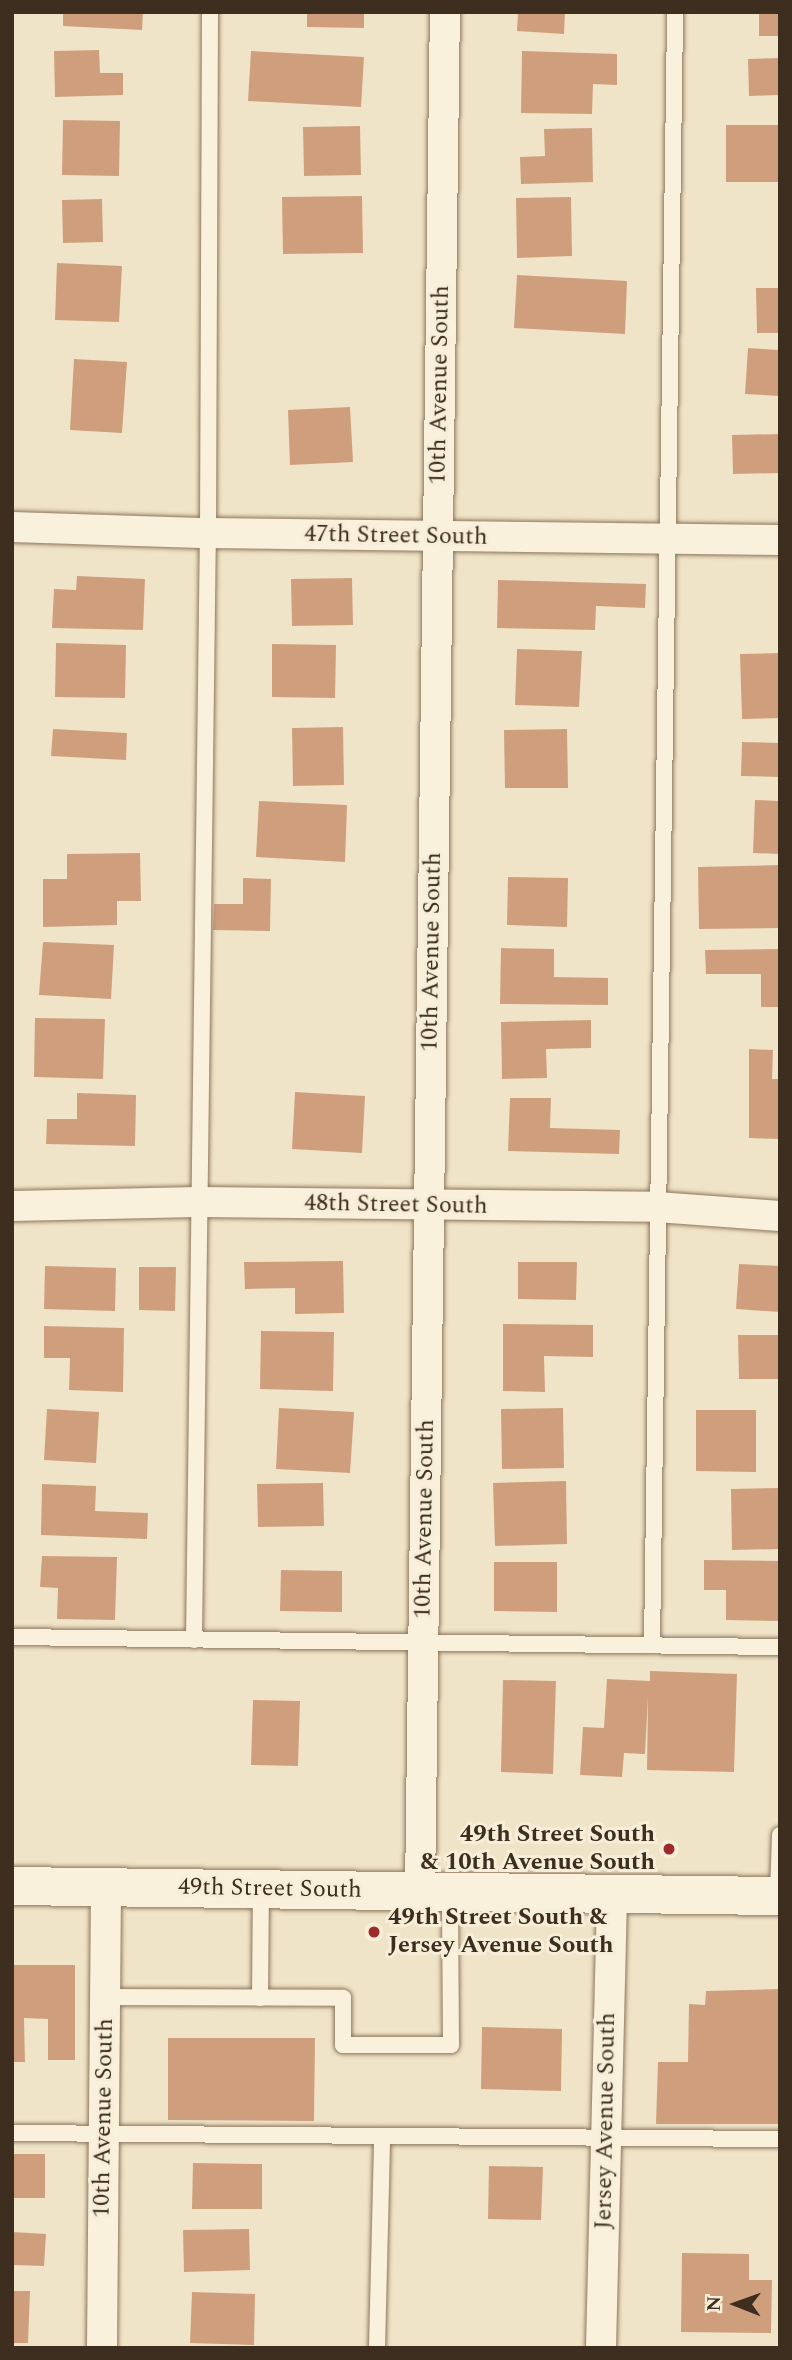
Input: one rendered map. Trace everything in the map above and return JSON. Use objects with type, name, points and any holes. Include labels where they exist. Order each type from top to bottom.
[{"type":"main road","name":"49th Street South","points":[[12,1886],[779,1896]]},
{"type":"street","name":"10th Avenue South","points":[[435,1891],[424,1642],[445,12]]},
{"type":"street","name":"47th Street South","points":[[12,527],[208,533],[780,540]]},
{"type":"street","name":"48th Street South","points":[[12,1206],[198,1202],[428,1207],[657,1207],[780,1216]]},
{"type":"street","name":"10th Avenue South","points":[[102,2348],[106,1888]]},
{"type":"street","name":"Jersey Avenue South","points":[[601,2348],[612,1893]]},
{"type":"lane","points":[[194,1640],[208,533],[210,12]]},
{"type":"lane","points":[[652,1645],[675,12]]},
{"type":"lane","points":[[12,1637],[780,1647]]},
{"type":"lane","points":[[779,1896],[780,1835]]},
{"type":"lane","points":[[260,1998],[261,1889]]},
{"type":"lane","points":[[105,1997],[343,1998],[343,2045],[451,2045],[435,1891]]},
{"type":"lane","points":[[12,2133],[780,2139]]},
{"type":"lane","points":[[377,2348],[382,2136]]},
{"type":"building","points":[[63,12],[143,12],[142,30],[63,26]]},
{"type":"building","points":[[307,12],[364,12],[364,28],[307,27]]},
{"type":"building","points":[[518,12],[565,12],[564,34],[517,31]]},
{"type":"building","points":[[759,12],[780,12],[780,36],[759,36]]},
{"type":"building","points":[[99,50],[100,73],[123,73],[123,95],[55,97],[54,51]]},
{"type":"building","points":[[251,51],[364,57],[361,107],[248,101]]},
{"type":"building","points":[[522,51],[617,54],[617,85],[593,84],[592,114],[521,113]]},
{"type":"building","points":[[780,58],[780,95],[749,96],[748,59]]},
{"type":"building","points":[[63,120],[120,121],[119,176],[62,175]]},
{"type":"building","points":[[726,125],[780,125],[780,182],[726,182]]},
{"type":"building","points":[[360,126],[361,175],[304,176],[303,127]]},
{"type":"building","points":[[592,128],[593,182],[521,184],[520,157],[545,156],[544,129]]},
{"type":"building","points":[[362,196],[363,253],[283,254],[282,197]]},
{"type":"building","points":[[571,197],[572,256],[517,258],[516,198]]},
{"type":"building","points":[[102,199],[103,242],[63,243],[62,200]]},
{"type":"building","points":[[57,263],[122,266],[119,322],[55,320]]},
{"type":"building","points":[[517,275],[627,281],[625,334],[514,328]]},
{"type":"building","points":[[756,288],[780,288],[780,333],[757,333]]},
{"type":"building","points":[[748,348],[780,350],[780,396],[745,394]]},
{"type":"building","points":[[74,359],[127,362],[122,433],[70,430]]},
{"type":"building","points":[[350,407],[353,462],[290,465],[288,410]]},
{"type":"building","points":[[780,434],[780,473],[733,474],[732,435]]},
{"type":"building","points":[[77,576],[145,579],[143,630],[52,628],[54,589],[76,590]]},
{"type":"building","points":[[352,578],[353,625],[292,626],[291,579]]},
{"type":"building","points":[[498,580],[646,584],[645,608],[596,606],[595,630],[497,628]]},
{"type":"building","points":[[56,643],[126,645],[125,698],[55,697]]},
{"type":"building","points":[[272,644],[336,645],[335,698],[272,697]]},
{"type":"building","points":[[517,649],[582,651],[579,707],[515,705]]},
{"type":"building","points":[[780,653],[780,718],[742,719],[740,654]]},
{"type":"building","points":[[343,727],[344,785],[293,786],[292,728]]},
{"type":"building","points":[[53,729],[127,733],[126,760],[51,756]]},
{"type":"building","points":[[567,729],[568,788],[505,788],[504,730]]},
{"type":"building","points":[[742,742],[780,743],[780,777],[741,776]]},
{"type":"building","points":[[755,800],[780,801],[780,854],[753,853]]},
{"type":"building","points":[[259,801],[347,805],[345,862],[256,857]]},
{"type":"building","points":[[140,853],[141,901],[117,901],[117,925],[43,927],[43,879],[67,879],[67,854]]},
{"type":"building","points":[[780,865],[780,928],[699,929],[698,867]]},
{"type":"building","points":[[508,877],[568,878],[567,927],[507,925]]},
{"type":"building","points":[[243,878],[271,879],[270,931],[213,930],[214,904],[243,904]]},
{"type":"building","points":[[43,942],[114,945],[111,999],[39,995]]},
{"type":"building","points":[[501,948],[554,949],[554,977],[608,978],[608,1005],[500,1004]]},
{"type":"building","points":[[780,949],[780,1007],[761,1007],[761,974],[706,974],[705,950]]},
{"type":"building","points":[[35,1018],[105,1019],[103,1079],[34,1077]]},
{"type":"building","points":[[591,1020],[591,1048],[546,1049],[547,1078],[502,1079],[501,1022]]},
{"type":"building","points":[[749,1049],[773,1050],[772,1079],[780,1079],[780,1139],[749,1138]]},
{"type":"building","points":[[295,1092],[365,1096],[362,1153],[292,1149]]},
{"type":"building","points":[[77,1093],[136,1095],[135,1146],[46,1144],[47,1119],[77,1119]]},
{"type":"building","points":[[510,1098],[551,1098],[550,1128],[620,1130],[619,1154],[508,1151]]},
{"type":"building","points":[[343,1261],[344,1313],[295,1314],[295,1288],[245,1289],[244,1262]]},
{"type":"building","points":[[518,1262],[577,1262],[576,1300],[518,1299]]},
{"type":"building","points":[[739,1264],[780,1266],[780,1312],[736,1309]]},
{"type":"building","points":[[45,1266],[116,1268],[115,1311],[44,1309]]},
{"type":"building","points":[[139,1267],[176,1267],[175,1311],[139,1310]]},
{"type":"building","points":[[503,1324],[593,1325],[593,1357],[544,1356],[545,1392],[503,1391]]},
{"type":"building","points":[[44,1326],[124,1328],[123,1392],[69,1390],[70,1358],[44,1358]]},
{"type":"building","points":[[261,1331],[334,1332],[333,1391],[260,1389]]},
{"type":"building","points":[[738,1335],[780,1335],[779,1379],[739,1379]]},
{"type":"building","points":[[279,1408],[354,1412],[350,1473],[276,1469]]},
{"type":"building","points":[[563,1408],[564,1468],[502,1469],[501,1409]]},
{"type":"building","points":[[47,1409],[99,1412],[96,1463],[44,1460]]},
{"type":"building","points":[[696,1410],[756,1410],[756,1472],[696,1471]]},
{"type":"building","points":[[566,1481],[567,1544],[495,1546],[493,1483]]},
{"type":"building","points":[[323,1483],[324,1526],[258,1527],[257,1484]]},
{"type":"building","points":[[42,1484],[96,1486],[95,1511],[148,1513],[147,1539],[41,1535]]},
{"type":"building","points":[[780,1488],[780,1549],[732,1550],[731,1489]]},
{"type":"building","points":[[42,1556],[117,1557],[115,1620],[57,1619],[58,1588],[40,1587]]},
{"type":"building","points":[[704,1560],[780,1561],[780,1621],[726,1620],[726,1590],[704,1590]]},
{"type":"building","points":[[494,1562],[557,1562],[557,1612],[494,1611]]},
{"type":"building","points":[[281,1570],[342,1571],[342,1612],[280,1611]]},
{"type":"building","points":[[650,1671],[737,1674],[734,1772],[647,1770],[648,1696],[645,1754],[624,1753],[622,1777],[580,1775],[583,1727],[604,1728],[607,1679],[650,1681]]},
{"type":"building","points":[[503,1680],[556,1681],[553,1774],[501,1772]]},
{"type":"building","points":[[253,1700],[300,1701],[298,1766],[251,1765]]},
{"type":"building","points":[[12,1965],[75,1965],[75,2060],[48,2060],[48,2019],[24,2018],[25,2062],[12,2062]]},
{"type":"building","points":[[780,1989],[780,2124],[656,2124],[658,2062],[688,2062],[689,2004],[705,2005],[706,1991]]},
{"type":"building","points":[[482,2027],[562,2029],[561,2091],[481,2089]]},
{"type":"building","points":[[168,2038],[315,2038],[314,2121],[168,2120]]},
{"type":"building","points":[[12,2154],[45,2154],[45,2198],[12,2198]]},
{"type":"building","points":[[193,2163],[262,2164],[262,2209],[192,2209]]},
{"type":"building","points":[[489,2166],[543,2167],[541,2220],[488,2219]]},
{"type":"building","points":[[249,2229],[250,2270],[184,2272],[183,2230]]},
{"type":"building","points":[[12,2232],[46,2234],[44,2266],[12,2265]]},
{"type":"building","points":[[682,2253],[749,2254],[749,2280],[772,2280],[771,2333],[681,2332]]},
{"type":"building","points":[[12,2291],[30,2291],[28,2343],[12,2343]]},
{"type":"building","points":[[192,2292],[255,2294],[254,2345],[190,2343]]},
{"type":"place","name":"49th Street South & 10th Avenue South","points":[[669,1849]]},
{"type":"place","name":"49th Street South & Jersey Avenue South","points":[[374,1932]]}]
